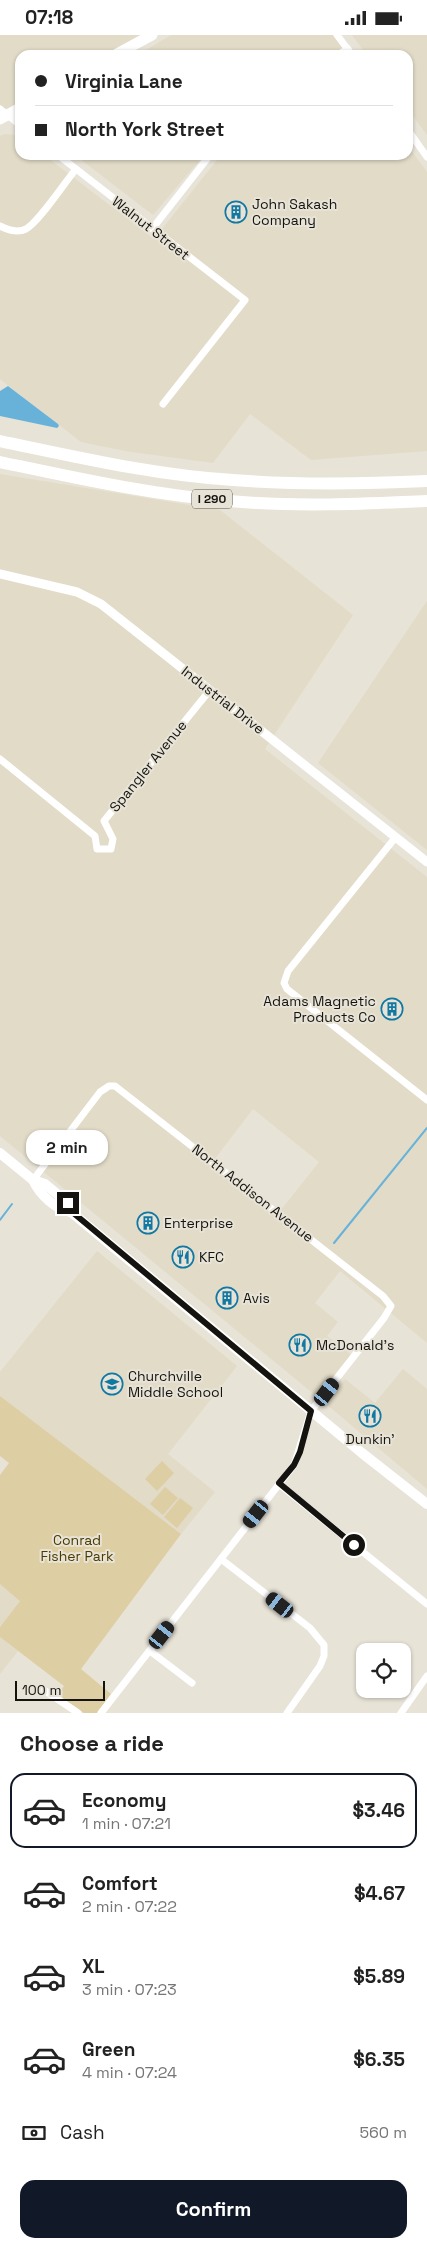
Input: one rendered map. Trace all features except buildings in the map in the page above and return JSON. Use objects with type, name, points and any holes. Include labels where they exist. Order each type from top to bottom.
[{"type":"highway","name":"I 290","points":[[0,441],[149,471],[232,480],[357,484],[427,481]]},
{"type":"highway","name":"I 290","points":[[0,462],[152,492],[229,501],[286,505],[427,501]]},
{"type":"main road","points":[[124,50],[152,35]]},
{"type":"main road","points":[[2,116],[15,110]]},
{"type":"main road","points":[[0,1153],[33,1180],[46,1184],[68,1203],[71,1211],[311,1411],[427,1504]]},
{"type":"street","points":[[337,35],[348,50]]},
{"type":"street","points":[[2,116],[15,122]]},
{"type":"street","points":[[413,137],[427,157]]},
{"type":"street","name":"Walnut Street","points":[[64,160],[244,300],[162,404]]},
{"type":"street","points":[[152,229],[206,160]]},
{"type":"street","points":[[0,226],[13,231],[25,229],[34,222],[76,169]]},
{"type":"street","name":"Industrial Drive","points":[[0,575],[72,591],[90,597],[427,862]]},
{"type":"street","name":"Spangler Avenue","points":[[0,759],[95,836],[97,849],[111,849],[113,839],[104,821],[210,690]]},
{"type":"street","points":[[395,838],[288,971],[284,983],[287,989],[427,1101]]},
{"type":"street","name":"North Addison Avenue","points":[[33,1180],[100,1092],[112,1085],[123,1090],[387,1299],[391,1306],[311,1411]]},
{"type":"street","points":[[101,1713],[294,1465],[300,1452],[311,1411]]},
{"type":"street","points":[[279,1483],[427,1604]]},
{"type":"street","points":[[221,1559],[310,1628],[324,1645],[323,1662],[288,1713]]},
{"type":"street","points":[[150,1651],[192,1683]]},
{"type":"street","points":[[401,1713],[427,1676]]},
{"type":"street","points":[[44,1690],[78,1713]]},
{"type":"shaded area","points":[[0,35],[147,35],[119,50],[15,50],[15,108],[8,112],[0,105]]},
{"type":"shaded area","points":[[171,35],[335,35],[345,49],[343,50],[146,50]]},
{"type":"shaded area","points":[[352,35],[427,35],[427,135],[413,116],[413,50],[363,50]]},
{"type":"shaded area","points":[[5,134],[15,135],[15,160],[51,160],[154,239],[217,160],[413,160],[413,153],[427,172],[427,451],[311,460],[250,414],[213,463],[125,451],[81,442],[0,379],[0,136]]},
{"type":"shaded area","points":[[82,160],[200,160],[153,215]]},
{"type":"shaded area","points":[[0,474],[220,510],[353,615],[265,749],[427,877],[427,1343],[340,1271],[315,1303],[338,1322],[327,1336],[354,1357],[315,1395],[0,1136]],"holes":[[[253,1109],[319,1162],[280,1211],[214,1160]]]},
{"type":"shaded area","points":[[427,601],[427,850],[318,763]]},
{"type":"shaded area","name":"Churchville Middle School","points":[[97,1251],[237,1366],[168,1454],[215,1492],[181,1534],[0,1396],[0,1372]]},
{"type":"shaded area","points":[[403,1369],[427,1389],[427,1489],[325,1403],[345,1379],[375,1403]]},
{"type":"shaded area","points":[[0,1580],[22,1598],[0,1627]]},
{"type":"shaded area","points":[[0,1637],[18,1651],[0,1674]]},
{"type":"green space","name":"Conrad Fisher Park","points":[[0,1396],[181,1534],[81,1669],[111,1694],[97,1713],[84,1713],[58,1695],[64,1686],[0,1637],[0,1627],[20,1601],[0,1584],[0,1475],[9,1463],[0,1456]]},
{"type":"green space","points":[[162,1461],[174,1473],[157,1491],[145,1479]]},
{"type":"green space","points":[[165,1487],[178,1498],[163,1515],[150,1504]]},
{"type":"green space","points":[[180,1498],[193,1508],[177,1528],[164,1517]]},
{"type":"water","points":[[8,386],[59,426],[57,428],[0,416],[0,391]]},
{"type":"waterway","points":[[334,1243],[427,1128]]},
{"type":"waterway","points":[[0,1220],[12,1204]]},
{"type":"place","name":"John Sakash Company","points":[[236,212]]},
{"type":"place","name":"Adams Magnetic Products Co","points":[[392,1009]]},
{"type":"place","name":"Enterprise","points":[[148,1223]]},
{"type":"place","name":"KFC","points":[[183,1257]]},
{"type":"place","name":"Avis","points":[[227,1298]]},
{"type":"place","name":"McDonald's","points":[[300,1345]]},
{"type":"place","name":"Churchville Middle School","points":[[112,1384]]},
{"type":"place","name":"Dunkin'","points":[[370,1416]]},
{"type":"route","points":[[68,1203],[71,1211],[311,1411],[300,1452],[294,1465],[279,1483],[354,1545]]}]
